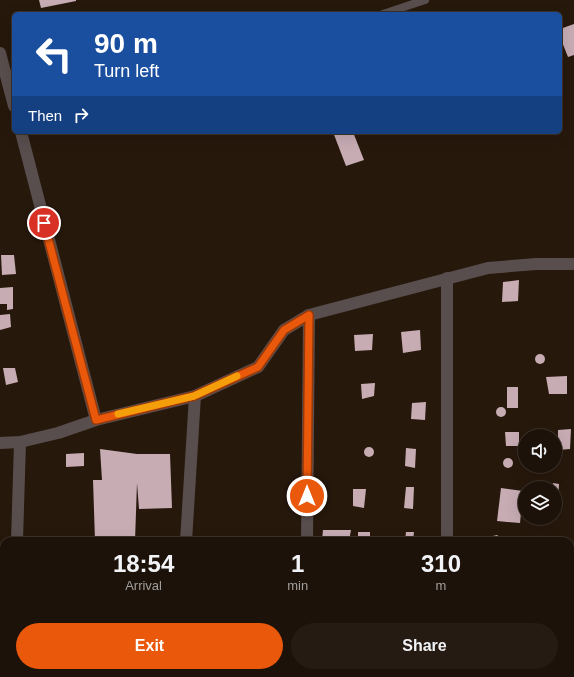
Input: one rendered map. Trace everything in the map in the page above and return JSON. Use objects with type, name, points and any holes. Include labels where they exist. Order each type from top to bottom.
[{"type":"street","points":[[0,53],[12,98]]},
{"type":"street","points":[[22,134],[96,420]]},
{"type":"street","points":[[0,443],[20,442],[58,433],[96,420],[194,396],[258,367],[284,330],[309,315],[488,268],[536,264],[574,264]]},
{"type":"street","points":[[447,278],[447,537]]},
{"type":"street","points":[[307,537],[309,315]]},
{"type":"street","points":[[186,537],[194,396]]},
{"type":"street","points":[[17,537],[20,442]]},
{"type":"lane","points":[[389,12],[425,0]]},
{"type":"building","points":[[39,0],[76,0],[76,1],[41,8]]},
{"type":"building","points":[[574,24],[574,55],[568,57],[562,42],[562,28]]},
{"type":"building","points":[[334,134],[354,134],[364,160],[346,166]]},
{"type":"building","points":[[1,255],[14,255],[16,274],[2,275]]},
{"type":"building","points":[[519,280],[518,301],[502,302],[503,282]]},
{"type":"building","points":[[13,287],[13,309],[7,310],[7,304],[0,304],[0,288]]},
{"type":"building","points":[[10,314],[11,327],[0,330],[0,315]]},
{"type":"building","points":[[420,330],[421,350],[403,353],[401,332]]},
{"type":"building","points":[[373,334],[372,350],[355,351],[354,335]]},
{"type":"building","points":[[540,354],[545,359],[540,364],[535,359]]},
{"type":"building","points":[[3,368],[15,368],[18,382],[6,385]]},
{"type":"building","points":[[567,376],[567,394],[549,394],[546,377]]},
{"type":"building","points":[[375,383],[374,396],[362,399],[361,384]]},
{"type":"building","points":[[507,387],[518,387],[518,408],[507,408]]},
{"type":"building","points":[[426,402],[425,420],[411,419],[412,403]]},
{"type":"building","points":[[499,407],[503,407],[505,408],[505,416],[499,417],[496,414],[496,410]]},
{"type":"building","points":[[571,429],[570,449],[562,450],[562,430]]},
{"type":"building","points":[[505,432],[518,432],[518,446],[506,446]]},
{"type":"building","points":[[367,447],[371,447],[373,448],[373,456],[367,457],[364,454],[364,450]]},
{"type":"building","points":[[406,448],[416,449],[415,468],[405,466]]},
{"type":"building","points":[[100,449],[137,454],[170,454],[172,508],[139,509],[137,483],[135,537],[95,537],[93,480],[102,480]]},
{"type":"building","points":[[84,453],[84,466],[66,467],[66,454]]},
{"type":"building","points":[[506,458],[510,458],[512,459],[512,467],[506,468],[503,465],[503,461]]},
{"type":"building","points":[[406,487],[414,487],[413,509],[404,508]]},
{"type":"building","points":[[501,488],[518,490],[518,523],[497,521]]},
{"type":"building","points":[[353,489],[366,489],[364,508],[353,506]]},
{"type":"building","points":[[323,530],[351,530],[350,537],[322,537]]},
{"type":"building","points":[[358,532],[370,532],[370,537],[358,537]]},
{"type":"building","points":[[406,532],[414,532],[413,537],[405,537]]},
{"type":"slow traffic","points":[[118,414],[194,396],[237,376]]},
{"type":"route","points":[[44,223],[96,420],[194,396],[258,367],[284,330],[309,315],[307,496]]}]
